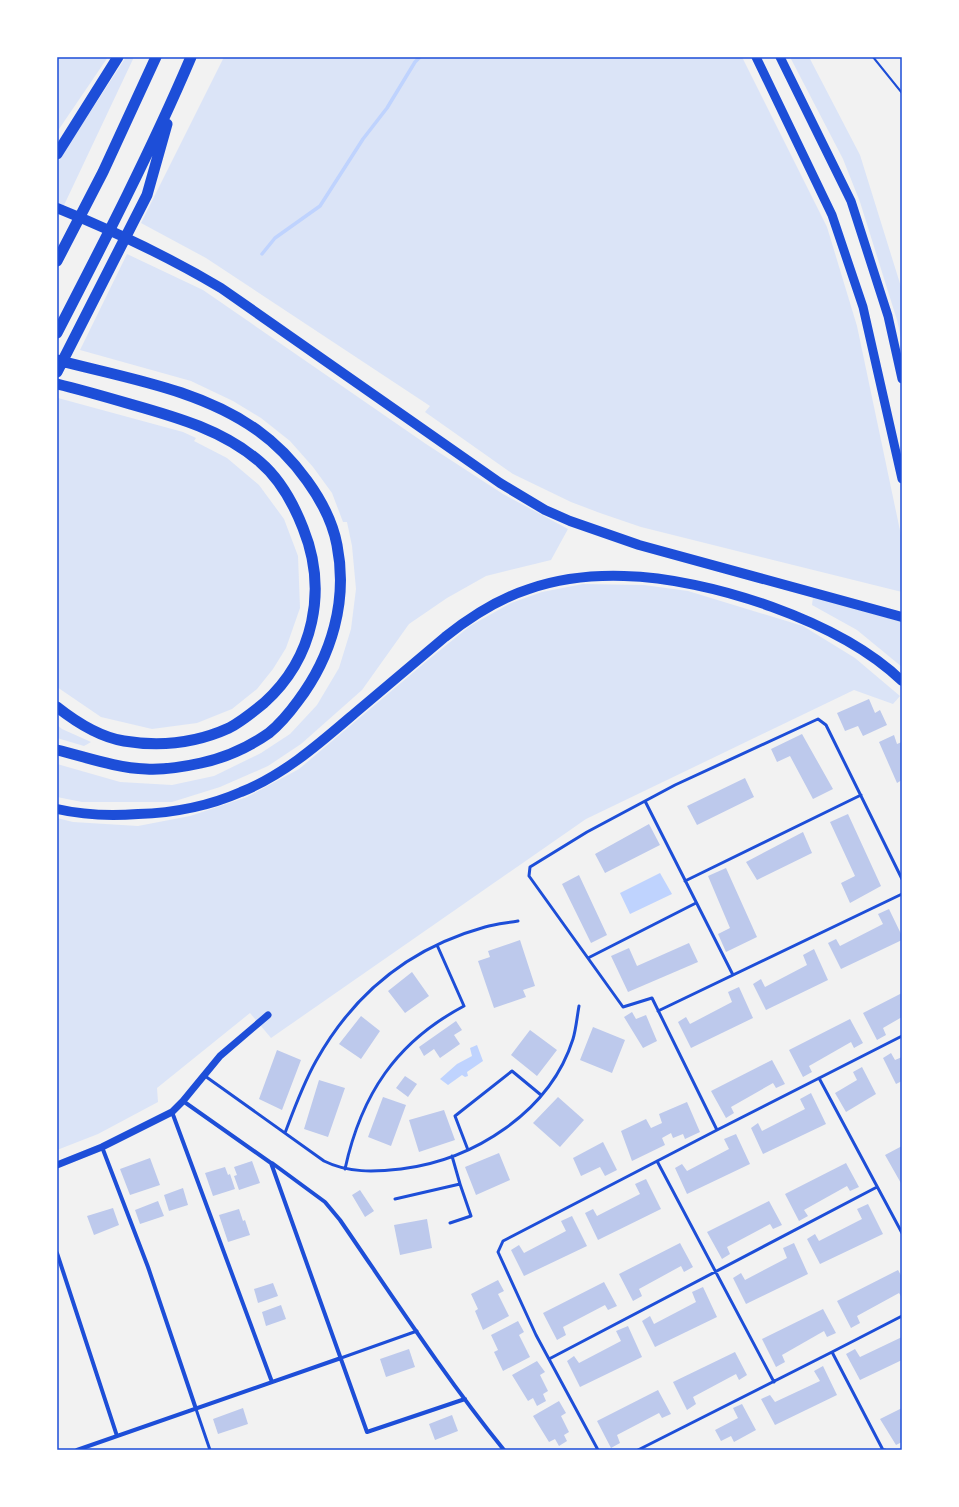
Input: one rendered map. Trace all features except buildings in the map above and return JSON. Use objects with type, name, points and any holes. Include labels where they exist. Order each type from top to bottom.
[{"type":"highway","points":[[57,154],[118,57]]},
{"type":"highway","points":[[57,261],[103,172],[156,57]]},
{"type":"highway","points":[[57,333],[118,216],[176,93],[191,57]]},
{"type":"highway","points":[[57,372],[147,195],[176,93]]},
{"type":"highway","points":[[57,208],[99,225],[189,269],[221,288],[506,486],[545,510],[596,530],[673,555],[902,617]]},
{"type":"highway","points":[[57,360],[155,385],[211,404],[258,431],[302,472],[329,520],[337,543],[341,596],[331,641],[320,668],[290,711],[270,732],[248,745],[225,756],[200,764],[171,768],[146,769],[118,765],[57,750]]},
{"type":"highway","points":[[57,384],[191,422],[217,434],[261,462],[282,488],[300,521],[310,551],[314,572],[315,595],[314,616],[309,634],[298,660],[287,679],[270,698],[250,715],[224,730],[190,741],[169,744],[122,741],[88,728],[57,707]]},
{"type":"highway","points":[[57,809],[116,816],[150,814],[183,810],[214,802],[242,792],[272,777],[318,745],[462,624],[505,599],[528,589],[578,578],[624,576],[680,582],[715,590],[763,604],[800,618],[839,637],[865,653],[895,674],[902,681]]},
{"type":"main road","points":[[756,57],[835,221],[863,307],[902,479]]},
{"type":"main road","points":[[780,57],[852,201],[888,316],[902,379]]},
{"type":"street","points":[[57,1165],[102,1147],[172,1112],[220,1056],[268,1015]]},
{"type":"street","points":[[183,1101],[325,1202],[340,1220],[465,1399],[504,1450]]},
{"type":"street","points":[[172,1112],[272,1382]]},
{"type":"street","points":[[102,1147],[148,1267],[196,1409]]},
{"type":"street","points":[[271,1163],[367,1432],[465,1399]]},
{"type":"street","points":[[57,1253],[117,1436]]},
{"type":"street","points":[[77,1450],[341,1358]]},
{"type":"lane","points":[[717,1130],[652,998],[623,1007],[529,876],[530,867],[587,832],[675,785],[818,719],[826,725],[902,879]]},
{"type":"lane","points":[[685,881],[860,795]]},
{"type":"lane","points":[[645,801],[733,975]]},
{"type":"lane","points":[[658,1011],[902,894]]},
{"type":"lane","points":[[588,958],[696,903]]},
{"type":"lane","points":[[285,1134],[299,1096],[316,1062],[334,1032],[357,1003],[377,983],[398,968],[437,945],[457,936],[486,926],[518,921]]},
{"type":"lane","points":[[345,1169],[362,1114],[372,1091],[388,1068],[416,1038],[448,1015],[464,1006],[437,945]]},
{"type":"lane","points":[[203,1075],[324,1161],[335,1166],[345,1169],[385,1170],[410,1167],[433,1162],[468,1150],[498,1133],[518,1118],[541,1095],[564,1061],[573,1038],[579,1006]]},
{"type":"lane","points":[[598,1450],[536,1335],[498,1252],[503,1241],[902,1036]]},
{"type":"lane","points":[[468,1150],[455,1116],[512,1071],[541,1095]]},
{"type":"lane","points":[[819,1078],[902,1233]]},
{"type":"lane","points":[[450,1223],[471,1216],[452,1156]]},
{"type":"lane","points":[[657,1161],[774,1382]]},
{"type":"lane","points":[[395,1200],[460,1184]]},
{"type":"lane","points":[[549,1359],[877,1187]]},
{"type":"lane","points":[[638,1450],[902,1316]]},
{"type":"lane","points":[[341,1358],[417,1331]]},
{"type":"lane","points":[[832,1352],[885,1450]]},
{"type":"lane","points":[[196,1409],[210,1450]]},
{"type":"path","points":[[873,57],[902,93]]},
{"type":"shaded area","points":[[57,57],[108,57],[57,132]]},
{"type":"shaded area","points":[[126,57],[134,57],[57,220],[57,163]]},
{"type":"shaded area","points":[[224,57],[742,57],[827,227],[857,326],[902,540],[902,592],[641,527],[571,502],[513,474],[425,412],[430,406],[206,258],[141,223]]},
{"type":"shaded area","points":[[790,57],[809,57],[860,155],[902,290],[902,342],[897,320],[860,202],[843,159]]},
{"type":"shaded area","points":[[127,254],[203,290],[426,444],[503,494],[568,529],[551,560],[486,576],[447,598],[409,624],[362,690],[301,744],[268,766],[220,787],[172,802],[82,802],[57,797],[57,764],[120,782],[172,785],[214,776],[261,753],[290,734],[317,705],[339,668],[351,629],[356,589],[352,546],[347,522],[343,522],[332,493],[313,467],[290,441],[261,418],[233,401],[191,381],[80,350]]},
{"type":"shaded area","points":[[58,398],[183,432],[196,438],[194,441],[227,458],[259,485],[284,519],[298,556],[300,608],[286,648],[273,669],[257,689],[232,709],[197,723],[152,729],[101,717],[57,687]]},
{"type":"shaded area","points":[[583,584],[644,585],[688,591],[803,626],[855,658],[900,696],[893,704],[854,690],[586,819],[271,1038],[250,1013],[157,1088],[158,1102],[98,1134],[57,1150],[57,818],[73,822],[138,826],[190,816],[247,797],[299,769],[470,626],[511,603],[542,592]]},
{"type":"shaded area","points":[[813,597],[902,622],[902,667],[857,630],[812,605]]},
{"type":"shaded area","points":[[57,725],[62,729],[91,742],[84,746],[57,738]]},
{"type":"water","points":[[660,873],[672,894],[630,914],[620,893]]},
{"type":"water","points":[[477,1045],[483,1061],[467,1072],[468,1076],[465,1077],[462,1075],[448,1085],[440,1079],[457,1064],[472,1056],[470,1048]]},
{"type":"waterway","points":[[262,254],[275,238],[320,206],[363,139],[387,108],[415,62],[420,57]]}]
